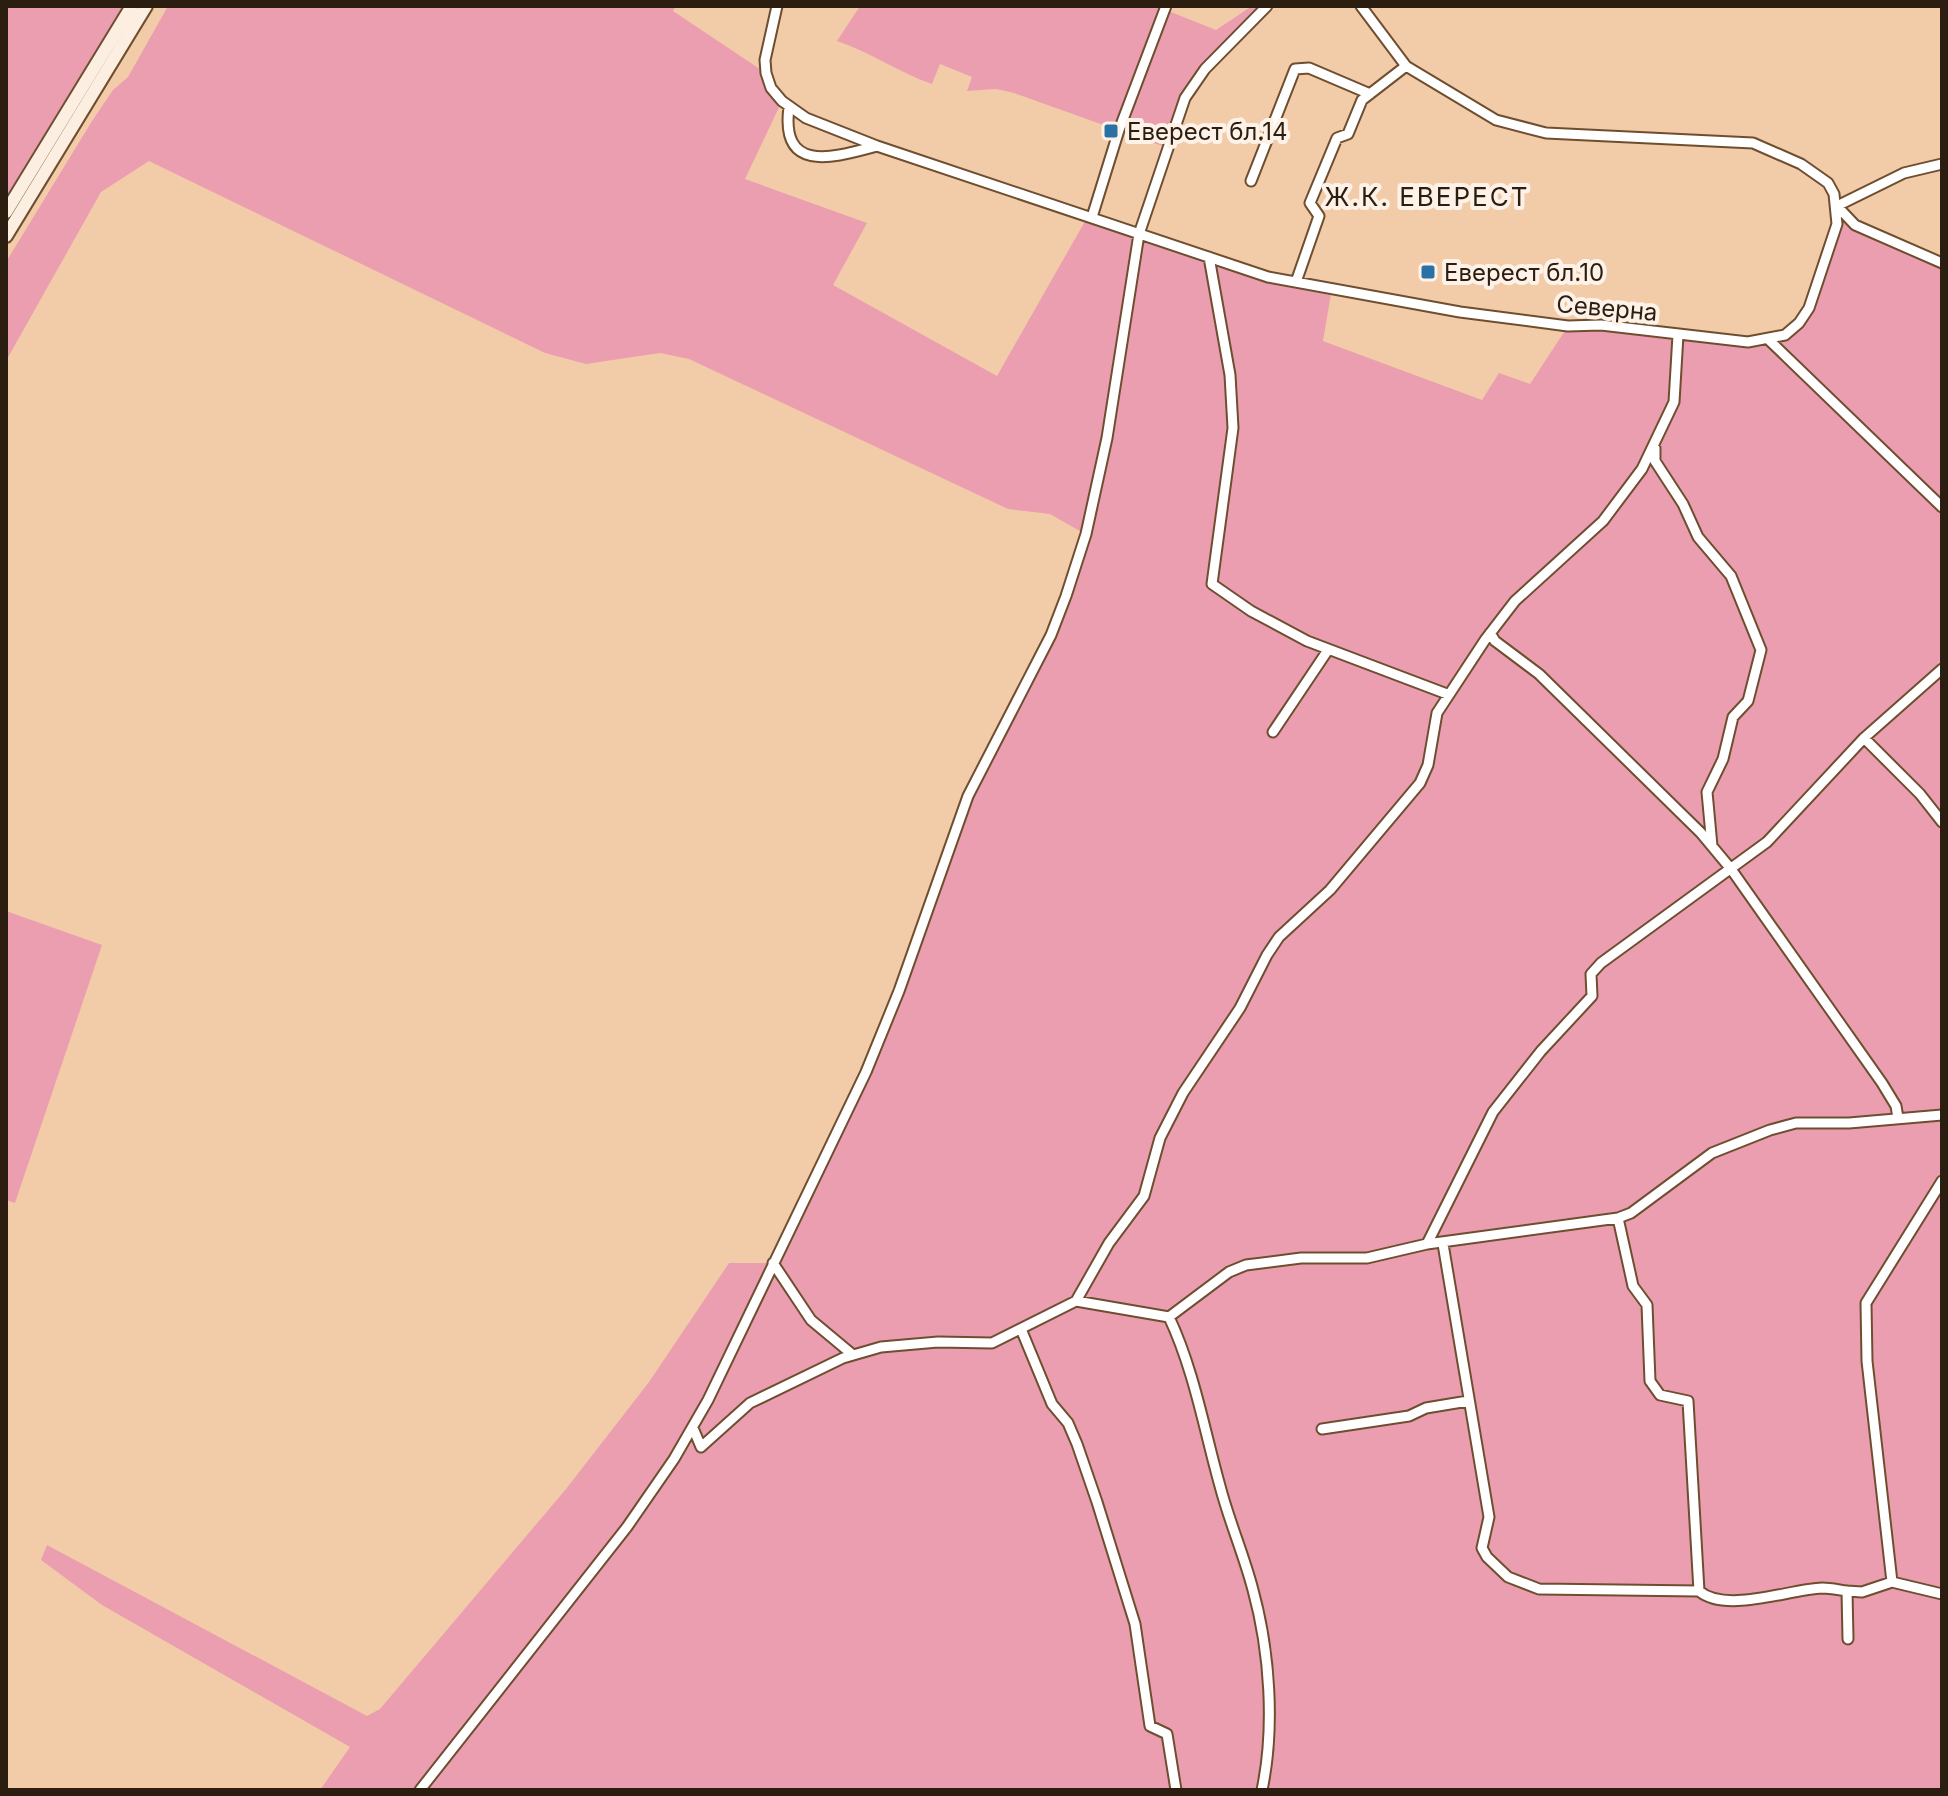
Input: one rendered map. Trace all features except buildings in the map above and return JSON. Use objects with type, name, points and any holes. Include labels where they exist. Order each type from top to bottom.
[{"type":"main road","points":[[6,212],[132,6]]},
{"type":"main road","points":[[6,236],[146,6]]},
{"type":"street","points":[[777,6],[765,60],[766,73],[771,88],[789,107],[787,126],[790,138],[800,151],[813,158],[832,158],[877,146]]},
{"type":"street","points":[[1092,217],[1119,130],[1166,6]]},
{"type":"street","points":[[420,1790],[627,1527],[693,1428],[884,1031],[968,796],[1051,635],[1066,596],[1097,486],[1139,234],[1180,111],[1194,81],[1267,6]]},
{"type":"street","points":[[1361,6],[1406,66],[1496,120],[1546,133],[1753,143],[1801,164],[1828,183],[1837,206],[1837,224],[1809,308],[1785,335],[1769,340],[1942,507]]},
{"type":"street","points":[[1296,282],[1319,216],[1310,203],[1337,138],[1348,134],[1362,100],[1406,66]]},
{"type":"street","points":[[1251,181],[1295,69],[1309,68],[1370,94]]},
{"type":"street","name":"Северна","points":[[789,107],[825,127],[877,146],[1268,277],[1460,312],[1568,326],[1601,325],[1748,342],[1769,340]]},
{"type":"street","points":[[1837,206],[1904,173],[1942,164]]},
{"type":"street","points":[[1837,206],[1855,225],[1942,263]]},
{"type":"street","points":[[1209,257],[1230,375],[1233,428],[1225,511],[1211,581],[1215,589],[1328,650],[1447,694]]},
{"type":"street","points":[[1076,1301],[1090,1272],[1144,1196],[1160,1138],[1183,1093],[1240,1008],[1279,937],[1330,890],[1420,783],[1428,765],[1437,713],[1447,694],[1515,601],[1603,521],[1624,497],[1655,444],[1674,402],[1678,335]]},
{"type":"street","points":[[1655,444],[1655,461],[1683,504],[1698,537],[1731,576],[1761,650],[1748,701],[1733,717],[1723,759],[1707,792],[1712,849]]},
{"type":"street","points":[[1490,633],[1495,641],[1539,674],[1701,833],[1731,869],[1882,1083],[1898,1118]]},
{"type":"street","points":[[1273,732],[1328,650]]},
{"type":"street","points":[[1427,1244],[1493,1112],[1541,1051],[1592,996],[1591,974],[1656,920],[1731,869],[1790,820],[1809,794],[1864,738],[1942,669]]},
{"type":"street","points":[[1864,738],[1920,794],[1942,822]]},
{"type":"street","points":[[693,1428],[701,1447],[750,1403],[848,1356],[900,1343],[992,1343],[1076,1301],[1169,1317],[1229,1272],[1246,1265],[1301,1258],[1367,1258],[1427,1244],[1618,1218],[1631,1213],[1712,1153],[1770,1130],[1796,1123],[1849,1123],[1942,1115]]},
{"type":"street","points":[[1892,1582],[1867,1361],[1866,1303],[1942,1181]]},
{"type":"street","points":[[1618,1218],[1633,1286],[1647,1305],[1650,1381],[1660,1395],[1688,1401],[1699,1591]]},
{"type":"street","points":[[1443,1244],[1489,1517],[1482,1548],[1508,1577],[1539,1589],[1699,1591],[1713,1599],[1782,1596],[1823,1588],[1862,1592],[1892,1582],[1942,1594]]},
{"type":"street","points":[[773,1263],[811,1320],[848,1356]]},
{"type":"street","points":[[1169,1317],[1190,1374],[1221,1490],[1253,1591],[1265,1663],[1269,1740],[1262,1790]]},
{"type":"street","points":[[1021,1329],[1052,1404],[1068,1423],[1086,1467],[1135,1624],[1150,1726],[1167,1734],[1176,1790]]},
{"type":"street","points":[[1322,1429],[1409,1416],[1426,1408],[1468,1401]]},
{"type":"street","points":[[1847,1591],[1848,1639]]},
{"type":"shaded area","points":[[6,6],[132,6],[6,212]]},
{"type":"shaded area","points":[[168,6],[676,6],[673,11],[766,73],[782,101],[745,179],[867,223],[833,285],[997,376],[1088,216],[1268,277],[1332,288],[1323,341],[1482,400],[1499,373],[1530,384],[1568,326],[1771,339],[1799,323],[1837,224],[1837,206],[1856,225],[1942,263],[1942,1790],[320,1790],[350,1747],[102,1605],[41,1560],[47,1545],[367,1716],[380,1709],[566,1489],[649,1382],[729,1263],[773,1263],[866,1072],[968,796],[1051,635],[1085,534],[1050,514],[1008,509],[689,359],[660,353],[586,364],[545,353],[149,161],[101,192],[6,361],[6,262],[92,121],[113,90],[128,77]]},
{"type":"shaded area","points":[[860,6],[1166,6],[1166,10],[1216,30],[1252,6],[1265,6],[1194,81],[1168,148],[1014,93],[996,89],[967,91],[972,77],[940,64],[932,84],[907,74],[837,41]]},
{"type":"shaded area","points":[[6,911],[102,945],[15,1203],[6,1200]]},
{"type":"place","name":"Еверест бл.14","points":[[1111,131]]},
{"type":"place","name":"Еверест бл.10","points":[[1428,272]]},
{"type":"district","name":"Ж.К. ЕВЕРЕСТ","points":[[1427,196]]}]
